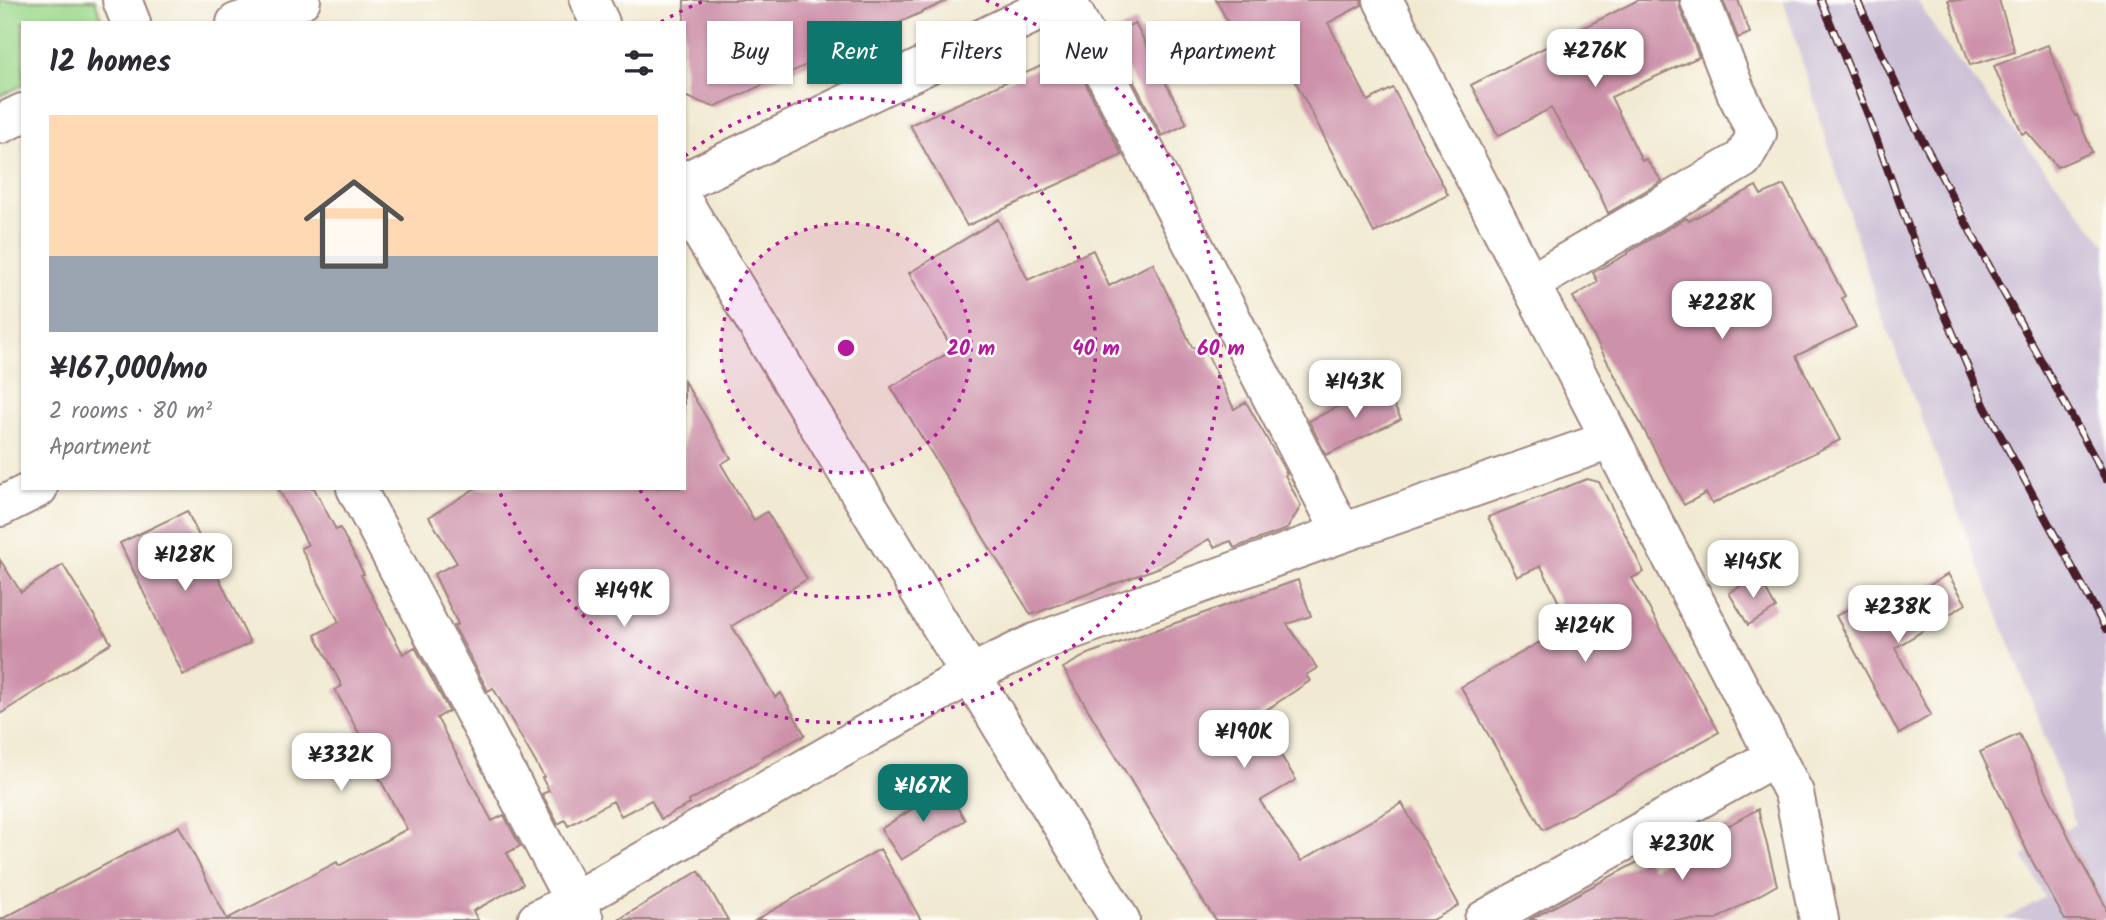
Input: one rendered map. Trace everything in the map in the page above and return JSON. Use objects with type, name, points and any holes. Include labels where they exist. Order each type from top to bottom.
[{"type":"street","points":[[122,0],[130,21]]},
{"type":"street","points":[[242,21],[301,0]]},
{"type":"street","points":[[589,0],[599,21]]},
{"type":"street","points":[[1383,0],[1794,793],[1819,920]]},
{"type":"street","points":[[1530,284],[1742,159],[1757,134],[1736,92],[1700,0]]},
{"type":"street","points":[[686,181],[1051,3],[1342,533]]},
{"type":"street","points":[[0,124],[21,114]]},
{"type":"street","points":[[686,207],[1120,920]]},
{"type":"street","points":[[537,920],[579,911],[969,675],[1035,643],[1610,440]]},
{"type":"street","points":[[0,507],[34,490]]},
{"type":"street","points":[[357,490],[579,911]]},
{"type":"street","points":[[1485,920],[1774,758]]},
{"type":"shaded area","points":[[1783,0],[1917,0],[1943,42],[2106,245],[2106,920],[2004,920],[2045,897],[2023,856],[2075,823],[2032,701],[1879,309]]},
{"type":"green space","points":[[0,0],[95,0],[102,21],[21,21],[21,86],[0,96]]},
{"type":"building","points":[[684,0],[949,0],[902,21],[807,21],[807,65],[793,71],[793,21],[707,21],[707,84],[765,84],[714,107],[686,97]]},
{"type":"building","points":[[1216,0],[1361,0],[1362,5],[1328,23],[1368,101],[1393,88],[1448,195],[1374,233],[1297,84],[1300,84],[1300,21],[1227,21]]},
{"type":"building","points":[[1638,0],[1679,0],[1699,57],[1611,97],[1642,161],[1646,159],[1662,181],[1608,213],[1597,188],[1551,108],[1498,136],[1471,85]]},
{"type":"building","points":[[1723,0],[1738,0],[1750,33],[1738,38]]},
{"type":"building","points":[[1948,0],[1999,0],[2015,52],[1970,65]]},
{"type":"building","points":[[1135,23],[1146,44],[1146,84],[1166,84],[1187,124],[1162,136],[1132,78],[1132,24]]},
{"type":"building","points":[[2048,45],[2092,152],[2057,167],[2027,132],[2022,134],[1994,66]]},
{"type":"building","points":[[1040,66],[1040,84],[1086,84],[1122,155],[967,226],[910,125],[1001,84],[1026,84],[1026,73]]},
{"type":"building","points":[[1784,185],[1845,296],[1842,298],[1856,327],[1796,356],[1840,440],[1712,504],[1706,493],[1684,505],[1573,297],[1598,282],[1593,273],[1686,218],[1689,221],[1756,186],[1761,195]]},
{"type":"building","points":[[998,219],[1028,280],[1093,250],[1109,286],[1153,263],[1192,347],[1206,352],[1234,409],[1246,402],[1287,474],[1285,475],[1301,506],[1287,529],[1234,548],[1231,541],[1214,547],[1209,539],[1160,567],[1031,615],[891,387],[953,350],[909,273]]},
{"type":"building","points":[[686,384],[731,458],[721,464],[754,520],[767,512],[807,579],[732,626],[775,697],[781,693],[805,735],[762,757],[763,759],[689,801],[690,804],[661,819],[651,800],[621,816],[613,801],[568,826],[565,820],[558,824],[542,794],[549,791],[542,778],[544,777],[493,688],[488,691],[454,626],[458,624],[434,574],[457,563],[429,517],[473,490],[686,490]]},
{"type":"building","points":[[1383,384],[1401,419],[1326,455],[1309,421]]},
{"type":"building","points":[[1587,479],[1599,482],[1644,572],[1632,578],[1719,732],[1543,830],[1461,687],[1570,625],[1541,566],[1517,577],[1488,517]]},
{"type":"building","points":[[279,490],[315,490],[336,530],[340,528],[364,574],[361,575],[403,654],[415,647],[449,711],[437,718],[492,821],[504,815],[520,846],[507,853],[523,884],[473,911],[478,920],[0,920],[179,826],[227,919],[337,862],[339,866],[407,829],[335,690],[342,686],[315,635],[339,622],[301,548],[308,545]]},
{"type":"building","points":[[187,511],[250,643],[183,675],[120,543]]},
{"type":"building","points":[[0,560],[21,592],[63,565],[111,643],[0,714]]},
{"type":"building","points":[[1948,574],[1966,604],[1895,648],[1931,715],[1899,734],[1836,616],[1868,598],[1878,616]]},
{"type":"building","points":[[1758,576],[1776,608],[1748,625],[1729,593]]},
{"type":"building","points":[[1298,580],[1311,616],[1287,624],[1317,668],[1306,675],[1310,681],[1257,716],[1296,780],[1260,801],[1301,861],[1402,803],[1459,905],[1433,920],[1216,920],[1192,885],[1063,668],[1090,653]]},
{"type":"building","points":[[2019,734],[2080,860],[2106,907],[2106,920],[2065,920],[2031,859],[1980,752]]},
{"type":"building","points":[[945,788],[965,820],[901,860],[881,829]]},
{"type":"building","points":[[1758,809],[1777,885],[1715,920],[1529,920],[1645,858],[1652,868]]},
{"type":"building","points":[[880,849],[921,920],[756,920]]},
{"type":"building","points":[[699,871],[728,920],[618,920]]},
{"type":"railway","points":[[1821,0],[1866,110],[1916,248],[1985,407],[2106,629]]},
{"type":"railway","points":[[1857,0],[1914,124],[2106,479]]}]
